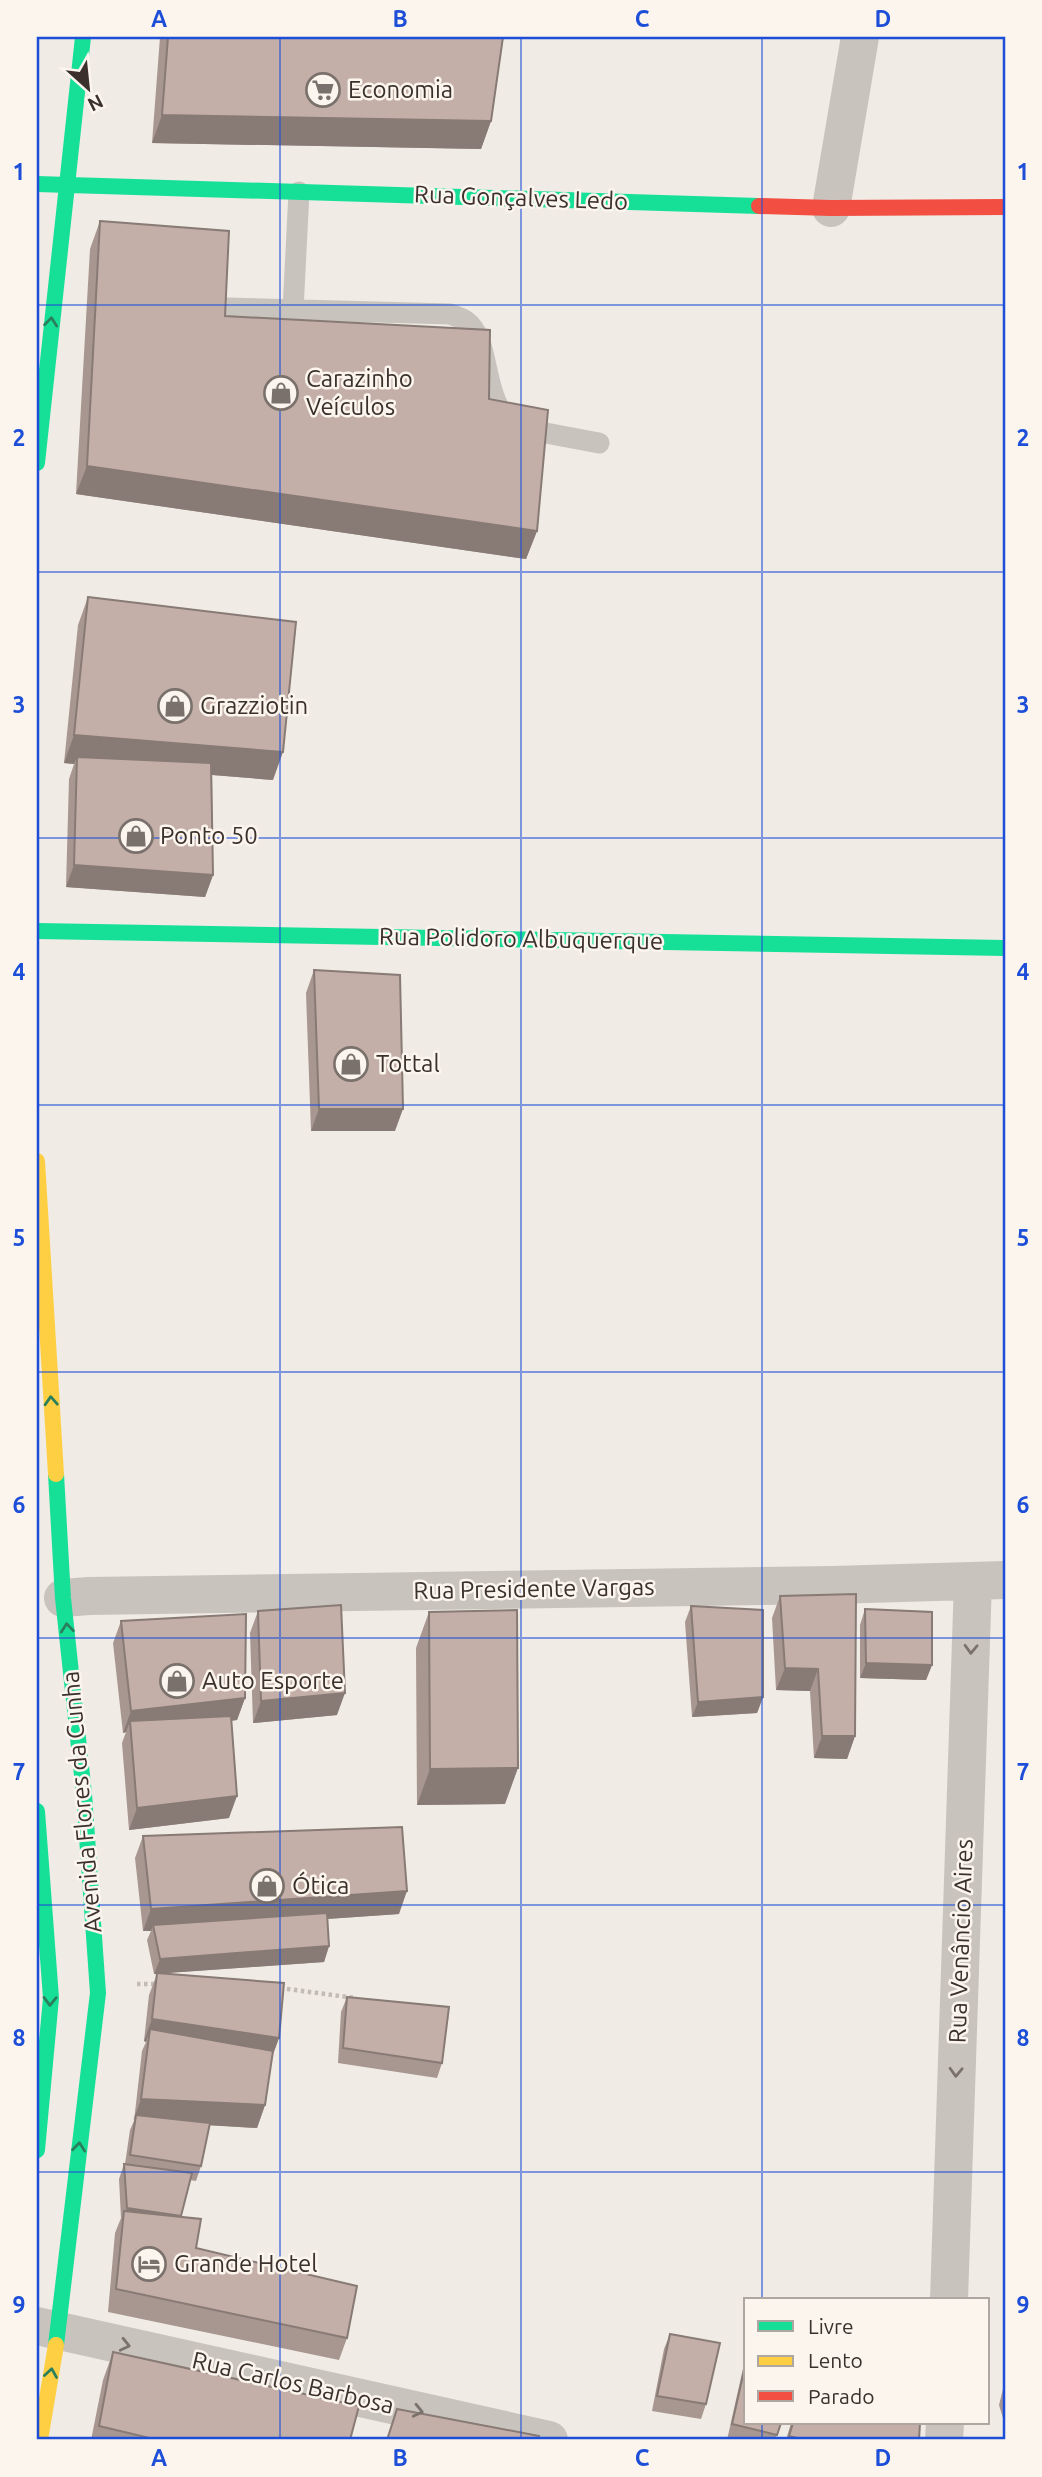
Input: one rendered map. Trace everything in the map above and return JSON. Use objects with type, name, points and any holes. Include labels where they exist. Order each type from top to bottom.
[{"type":"main road","points":[[37,464],[83,37]]},
{"type":"main road","name":"Rua Gonçalves Ledo","points":[[37,184],[831,208],[1005,207]]},
{"type":"main road","name":"Rua Polidoro Albuquerque","points":[[37,931],[1005,948]]},
{"type":"main road","name":"Avenida Flores da Cunha","points":[[37,1161],[64,1598],[84,1794],[98,1993],[47,2328],[40,2440]]},
{"type":"main road","name":"Avenida Flores da Cunha","points":[[37,1811],[51,1998],[37,2150]]},
{"type":"street","points":[[831,208],[860,37]]},
{"type":"street","name":"Rua Presidente Vargas","points":[[64,1598],[989,1580]]},
{"type":"street","name":"Rua Venâncio Aires","points":[[949,2298],[989,1580]]},
{"type":"street","name":"Rua Carlos Barbosa","points":[[47,2328],[549,2440]]},
{"type":"lane","points":[[293,310],[299,192]]},
{"type":"lane","points":[[226,308],[450,314],[467,321],[477,336],[498,409],[508,421],[519,428],[599,443]]},
{"type":"path","points":[[97,1984],[166,1984]]},
{"type":"path","points":[[271,1987],[368,1999]]},
{"type":"building","name":"Economia","points":[[168,37],[503,37],[491,121],[162,115]]},
{"type":"building","name":"Carazinho Veículos","points":[[100,221],[229,231],[225,316],[490,330],[489,399],[548,410],[537,531],[87,466]]},
{"type":"building","name":"Grazziotin","points":[[88,597],[296,622],[283,752],[74,735]]},
{"type":"building","name":"Ponto 50","points":[[77,757],[211,763],[213,875],[74,865]]},
{"type":"building","name":"Tottal","points":[[314,970],[400,975],[403,1109],[319,1109]]},
{"type":"building","points":[[856,1594],[855,1736],[822,1736],[818,1669],[785,1668],[780,1596]]},
{"type":"building","points":[[341,1605],[345,1693],[261,1701],[258,1611]]},
{"type":"building","points":[[691,1606],[763,1610],[763,1697],[698,1702]]},
{"type":"building","points":[[865,1609],[932,1612],[932,1665],[866,1663]]},
{"type":"building","points":[[517,1610],[518,1768],[430,1769],[429,1612]]},
{"type":"building","name":"Auto Esporte","points":[[246,1614],[245,1698],[131,1711],[121,1621]]},
{"type":"building","points":[[231,1716],[237,1796],[137,1808],[130,1721]]},
{"type":"building","name":"Ótica","points":[[402,1827],[407,1891],[151,1909],[143,1836]]},
{"type":"building","points":[[327,1913],[329,1946],[160,1959],[153,1925]]},
{"type":"building","points":[[157,1973],[284,1983],[279,2038],[152,2019]]},
{"type":"building","points":[[347,1997],[449,2007],[442,2063],[343,2048]]},
{"type":"building","points":[[150,2029],[273,2051],[265,2105],[141,2099]]},
{"type":"building","points":[[136,2115],[210,2123],[201,2166],[130,2155]]},
{"type":"building","points":[[124,2164],[192,2173],[181,2216],[127,2208]]},
{"type":"building","points":[[124,2211],[201,2219],[196,2248],[357,2286],[347,2338],[116,2289]]},
{"type":"building","points":[[670,2334],[720,2343],[706,2404],[657,2396]]},
{"type":"building","points":[[113,2352],[359,2406],[350,2440],[158,2440],[99,2426]]},
{"type":"building","points":[[744,2371],[744,2424],[781,2424],[777,2435],[732,2424]]},
{"type":"building","points":[[397,2409],[539,2436],[537,2440],[387,2440]]},
{"type":"building","points":[[793,2424],[920,2424],[919,2440],[805,2440],[789,2436]]},
{"type":"traffic: fast","points":[[37,463],[83,37]]},
{"type":"traffic: fast","points":[[37,184],[759,206]]},
{"type":"traffic: fast","points":[[37,931],[1005,948]]},
{"type":"traffic: fast","points":[[56,1474],[63,1598],[84,1794],[98,1993],[56,2345]]},
{"type":"traffic: fast","points":[[37,1811],[51,1998],[37,2150]]},
{"type":"traffic: slow","points":[[37,1161],[56,1474]]},
{"type":"traffic: slow","points":[[40,2440],[56,2345]]},
{"type":"traffic: jam","points":[[759,206],[1005,207]]},
{"type":"place","name":"Economia","points":[[323,90]]},
{"type":"place","name":"Carazinho Veículos","points":[[281,393]]},
{"type":"place","name":"Grazziotin","points":[[175,706]]},
{"type":"place","name":"Ponto 50","points":[[136,836]]},
{"type":"place","name":"Tottal","points":[[351,1064]]},
{"type":"place","name":"Auto Esporte","points":[[177,1681]]},
{"type":"place","name":"Ótica","points":[[267,1886]]},
{"type":"place","name":"Grande Hotel","points":[[149,2264]]}]
